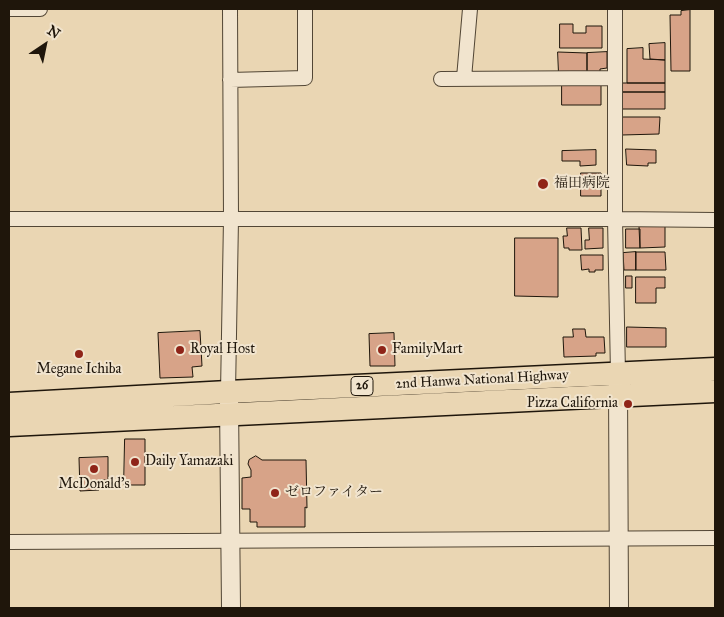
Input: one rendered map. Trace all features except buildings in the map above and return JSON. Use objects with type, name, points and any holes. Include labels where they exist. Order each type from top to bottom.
[{"type":"highway","name":"2nd Hanwa National Highway","points":[[9,425],[229,414],[618,384],[715,369]]},
{"type":"highway","name":"2nd Hanwa National Highway","points":[[9,404],[228,392],[618,384],[715,391]]},
{"type":"street","points":[[9,9],[40,9]]},
{"type":"street","points":[[230,9],[231,219],[228,392],[231,608]]},
{"type":"street","points":[[230,80],[305,78],[304,9]]},
{"type":"street","points":[[464,78],[470,9]]},
{"type":"street","points":[[615,9],[618,608]]},
{"type":"street","points":[[441,79],[615,78]]},
{"type":"street","points":[[9,219],[715,220]]},
{"type":"street","points":[[9,542],[618,537],[715,538]]},
{"type":"place","name":"福田病院","points":[[543,184]]},
{"type":"place","name":"Royal Host","points":[[180,350]]},
{"type":"place","name":"FamilyMart","points":[[382,350]]},
{"type":"place","name":"Megane Ichiba","points":[[79,354]]},
{"type":"place","name":"Pizza California","points":[[628,404]]},
{"type":"place","name":"Daily Yamazaki","points":[[135,462]]},
{"type":"place","name":"McDonald's","points":[[94,469]]},
{"type":"place","name":"ゼロファイター","points":[[275,493]]}]
